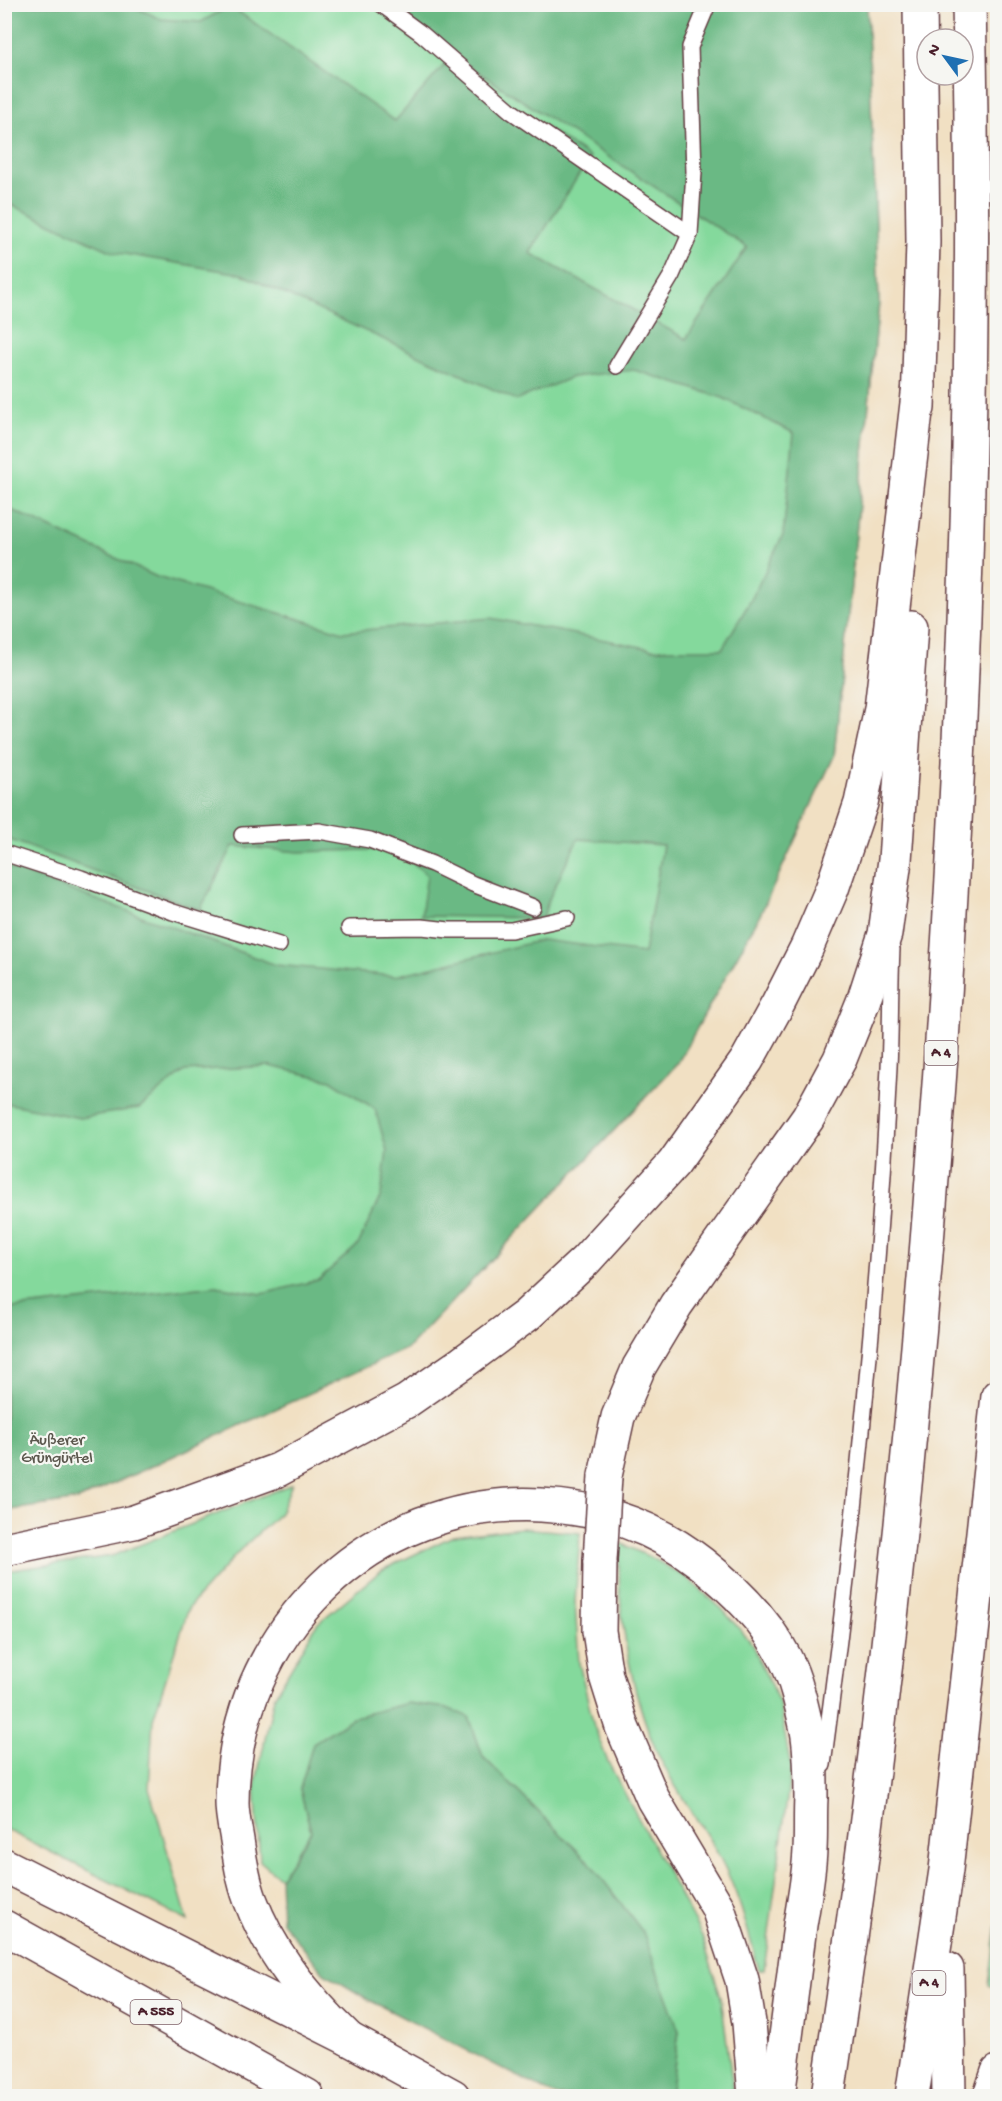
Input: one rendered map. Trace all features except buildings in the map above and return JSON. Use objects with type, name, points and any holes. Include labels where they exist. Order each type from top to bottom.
[{"type":"highway","points":[[755,2097],[749,2023],[742,1980],[718,1908],[653,1799],[621,1727],[606,1676],[599,1631],[605,1476],[618,1417],[639,1366],[676,1305],[808,1119],[840,1059],[864,1002],[885,934],[896,860],[910,635],[923,242],[920,4]]},
{"type":"highway","name":"A 4","points":[[828,2097],[865,1834],[904,1498],[935,1152],[953,865],[965,620],[972,143],[969,4]]},
{"type":"highway","points":[[4,1550],[135,1522],[278,1470],[407,1401],[527,1315],[585,1261],[674,1163],[747,1060],[778,1004],[807,947],[832,889],[861,803],[881,708],[919,386]]},
{"type":"highway","name":"A 4","points":[[912,2097],[946,1870],[998,1396]]},
{"type":"highway","points":[[349,2039],[321,2012],[292,1976],[264,1932],[249,1897],[241,1867],[231,1805],[235,1757],[248,1704],[263,1665],[283,1632],[316,1593],[353,1561],[403,1530],[444,1515],[514,1503],[578,1508],[610,1515],[654,1533],[690,1554],[709,1569],[756,1614],[785,1658],[797,1692],[807,1732],[811,1765],[810,1852],[778,2097]]},
{"type":"highway","points":[[4,1865],[349,2039],[453,2097]]},
{"type":"highway","points":[[946,1870],[949,2097]]},
{"type":"highway","name":"A 555","points":[[4,1927],[307,2097]]},
{"type":"highway","points":[[990,2097],[998,2072]]},
{"type":"lane","points":[[381,4],[423,34],[511,111],[690,234]]},
{"type":"lane","points":[[617,366],[672,275],[690,234],[694,172],[690,47],[708,4]]},
{"type":"lane","points":[[242,835],[319,831],[370,840],[533,907]]},
{"type":"lane","points":[[4,853],[173,912],[279,945]]},
{"type":"lane","points":[[810,1852],[850,1548],[870,1338],[889,1065],[896,860]]},
{"type":"lane","points":[[349,928],[422,927],[449,930],[511,930],[567,918]]},
{"type":"green space","name":"Äußerer Grüngürtel","points":[[4,5],[867,5],[879,302],[834,756],[760,915],[677,1064],[408,1348],[78,1500],[5,1511]]},
{"type":"green space","name":"Äußerer Grüngürtel","points":[[5,5],[130,5],[161,19],[201,22],[230,6],[395,121],[446,63],[590,157],[530,253],[686,339],[747,247],[375,5],[867,5],[879,302],[834,756],[760,915],[677,1064],[408,1348],[78,1500],[5,1511],[5,1309],[216,1286],[262,1294],[318,1280],[358,1245],[381,1195],[387,1151],[375,1109],[331,1080],[270,1066],[185,1071],[139,1108],[80,1118],[5,1103],[4,866],[276,965],[395,976],[542,940],[644,953],[663,845],[578,839],[548,901],[543,918],[421,916],[427,875],[397,849],[299,852],[233,846],[200,910],[5,838],[5,507],[157,577],[343,632],[491,618],[652,649],[722,649],[751,600],[783,535],[794,433],[723,398],[634,370],[573,377],[516,400],[241,274],[113,252],[5,202]]},
{"type":"green space","points":[[292,1484],[280,1513],[241,1549],[189,1607],[153,1719],[149,1788],[188,1921],[5,1829],[5,1571],[112,1556]]},
{"type":"green space","points":[[521,1528],[580,1533],[575,1603],[579,1663],[594,1726],[608,1762],[702,1936],[721,1997],[734,2096],[670,2096],[679,2031],[517,1792],[483,1757],[469,1717],[354,1717],[314,1743],[300,1789],[311,1831],[280,1878],[260,1861],[255,1786],[274,1697],[317,1624],[382,1570],[453,1536]]},
{"type":"green space","points":[[620,1543],[686,1577],[722,1609],[750,1641],[779,1702],[791,1768],[764,1970],[759,1970],[727,1871],[679,1793],[657,1752],[648,1729],[627,1650],[620,1594]]},
{"type":"green space","points":[[408,1703],[447,1708],[469,1717],[483,1757],[590,1863],[643,1932],[679,2031],[670,2096],[556,2096],[369,2000],[324,1973],[282,1922],[280,1878],[311,1831],[300,1789],[313,1743],[354,1717]]},
{"type":"green space","points":[[997,1924],[997,1988],[989,1985]]}]
